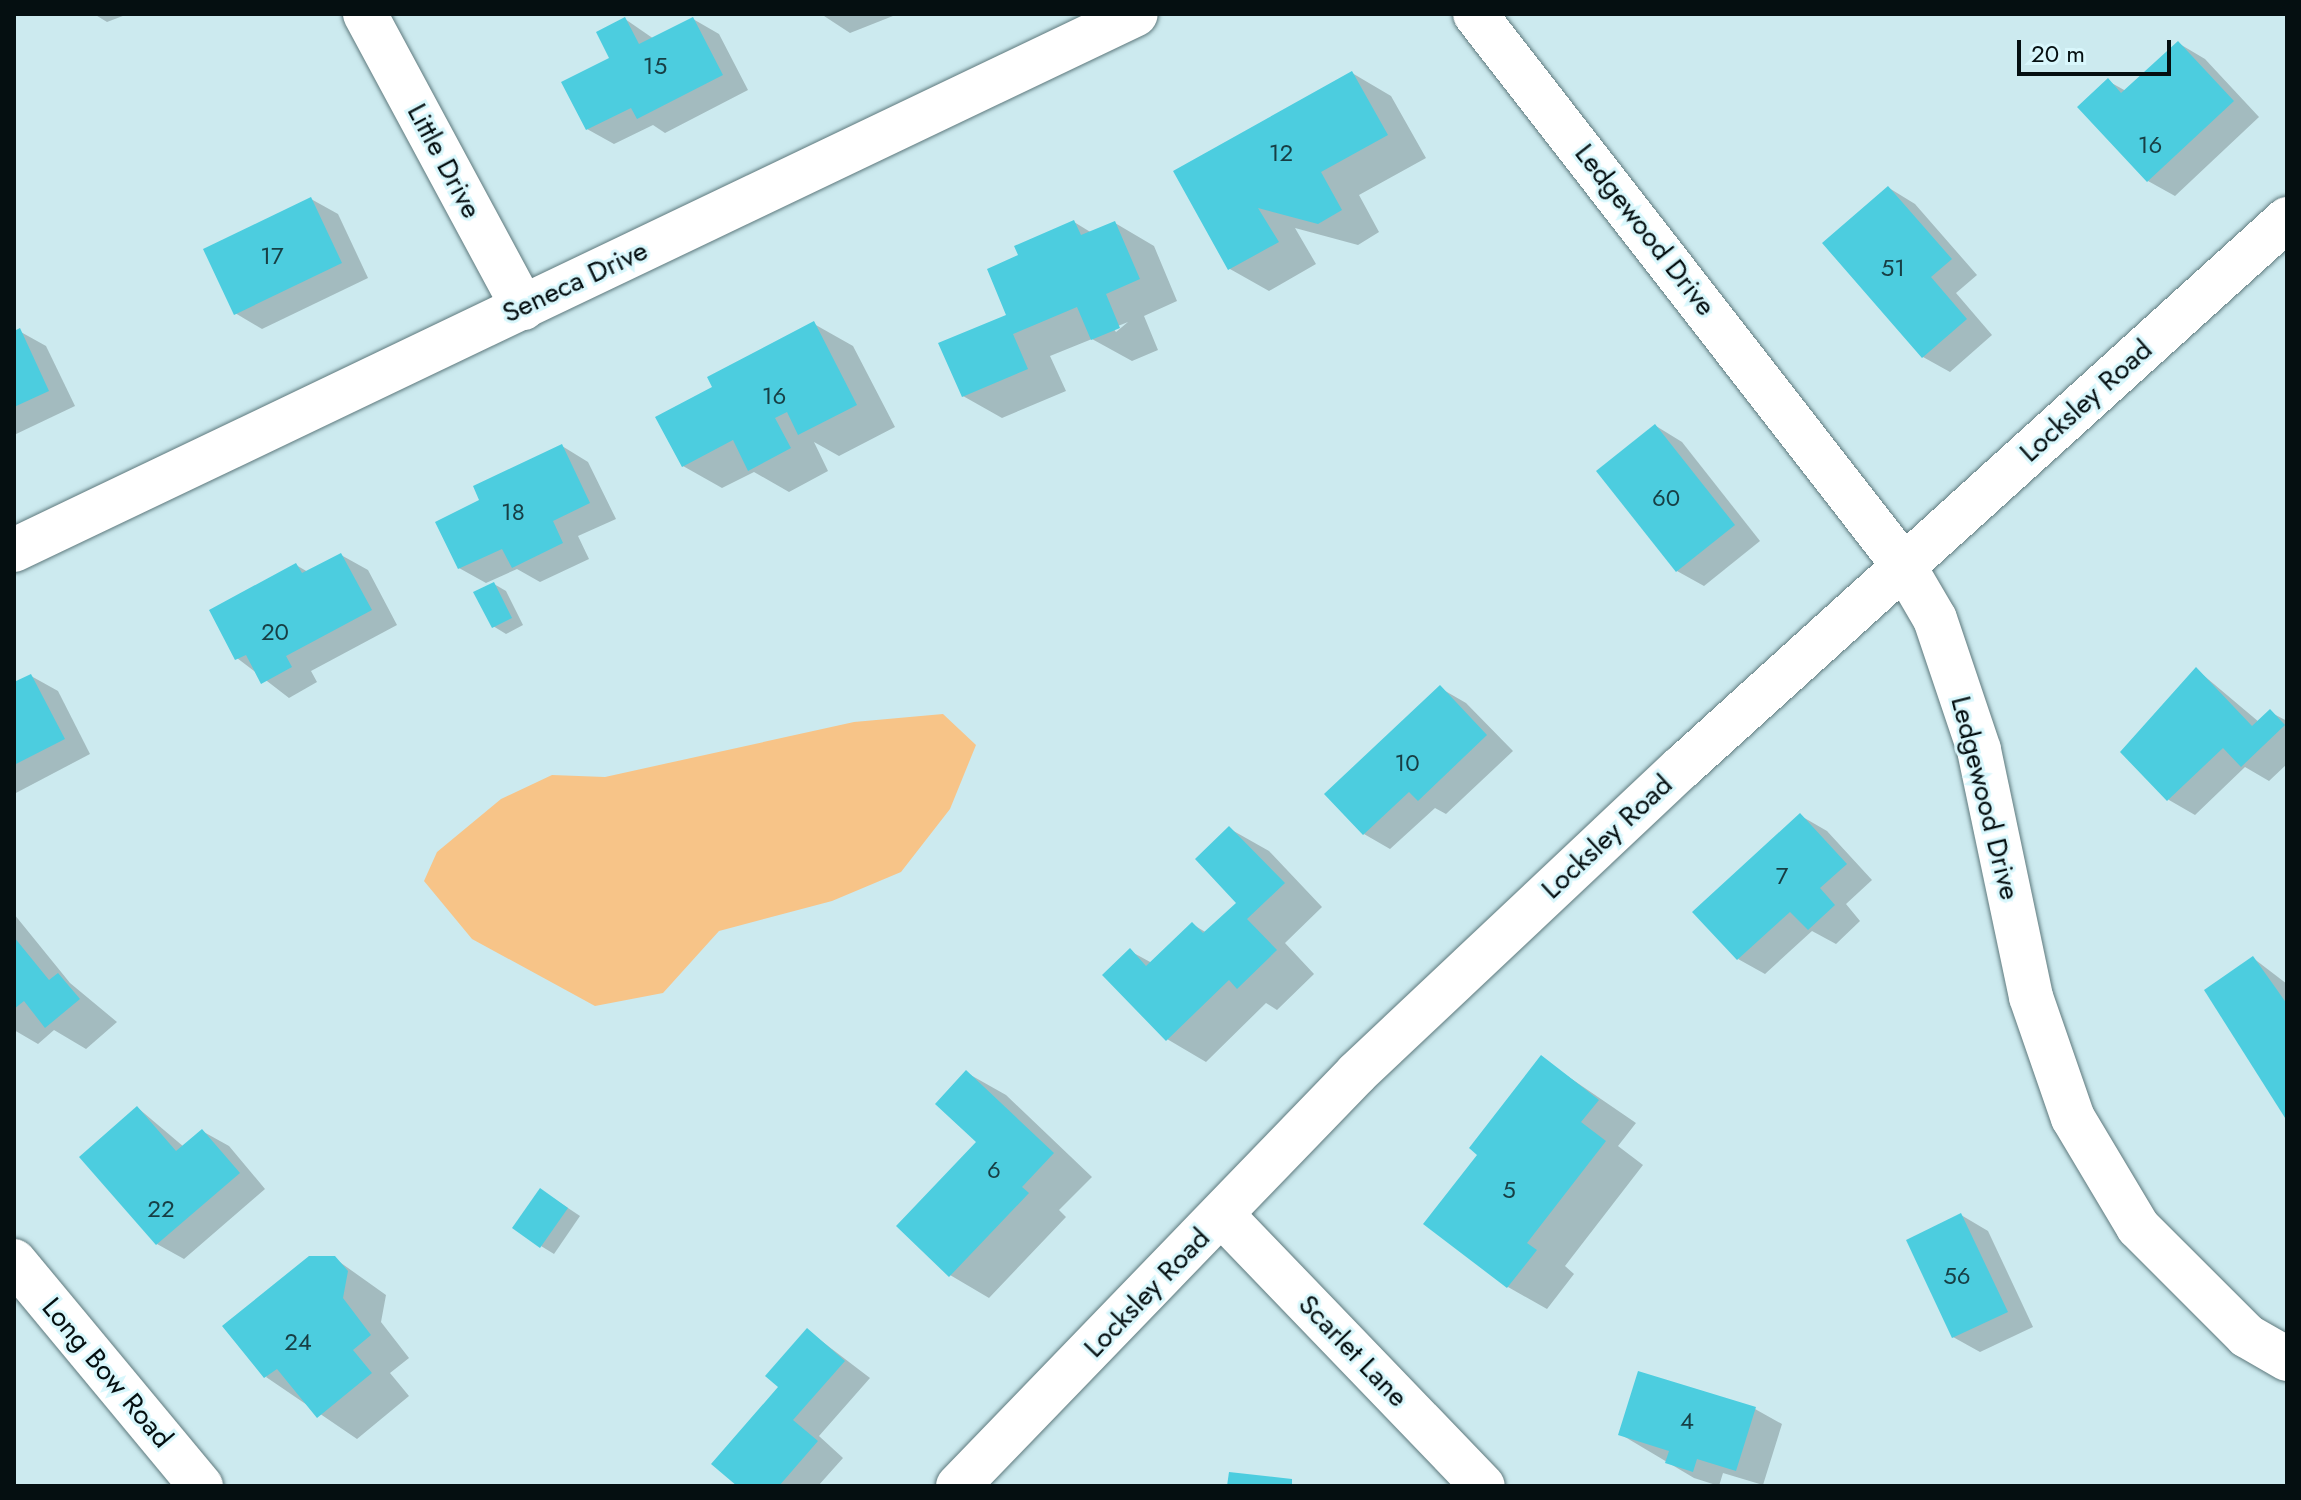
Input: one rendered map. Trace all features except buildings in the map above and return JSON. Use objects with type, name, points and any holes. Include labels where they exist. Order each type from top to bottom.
[{"type":"street","name":"Little Drive","points":[[365,14],[523,308]]},
{"type":"street","name":"Seneca Drive","points":[[14,550],[1136,14]]},
{"type":"street","name":"Ledgewood Drive","points":[[1475,14],[1904,566],[1935,619],[1979,750],[2031,997],[2073,1118],[2138,1227],[2247,1336],[2287,1359]]},
{"type":"street","name":"Locksley Road","points":[[958,1486],[1357,1073],[1904,566],[2287,219]]},
{"type":"street","name":"Scarlet Lane","points":[[1222,1215],[1483,1486]]},
{"type":"street","name":"Long Bow Road","points":[[14,1261],[201,1486]]},
{"type":"shaded area","points":[[943,714],[976,745],[950,809],[901,872],[832,901],[719,931],[663,993],[595,1006],[472,939],[424,881],[437,852],[501,799],[552,775],[605,777],[854,722]]}]
